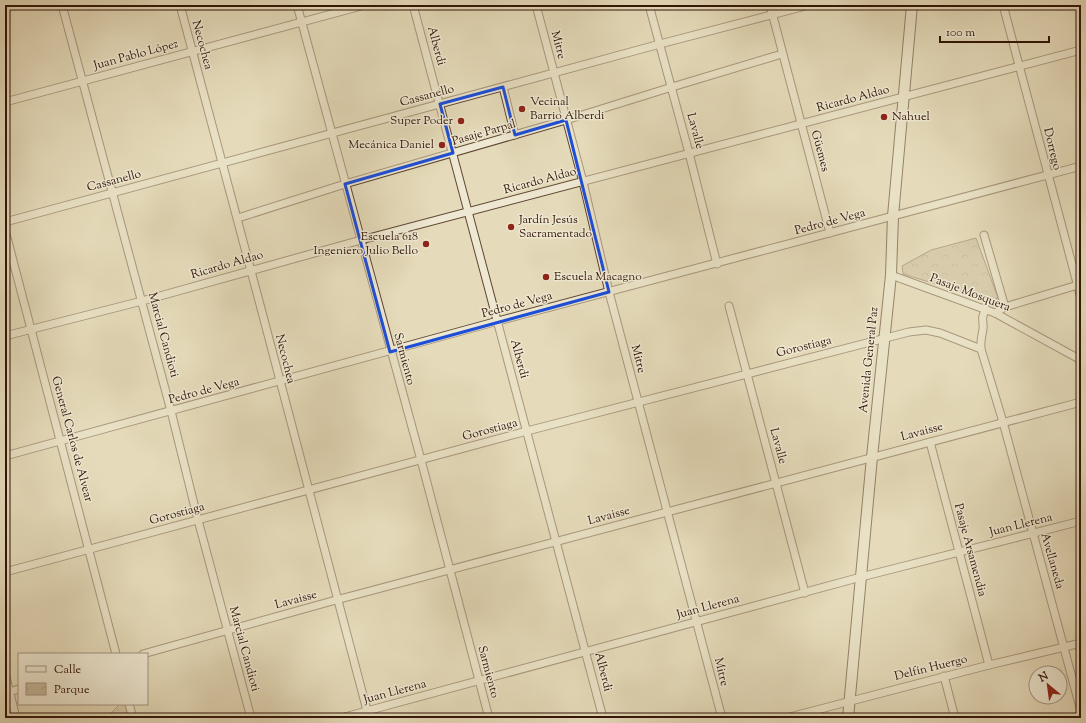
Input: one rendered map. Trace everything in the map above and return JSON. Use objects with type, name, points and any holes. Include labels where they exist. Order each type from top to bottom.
[{"type":"main road","name":"Avenida General Paz","points":[[848,718],[872,457],[891,275],[893,216],[912,5]]},
{"type":"street","name":"Marcial Candioti","points":[[62,5],[114,192],[172,411],[198,520],[251,718]]},
{"type":"street","name":"Necochea","points":[[180,5],[238,218],[336,600],[368,715]]},
{"type":"street","name":"Sarmiento","points":[[297,5],[390,352],[421,460],[489,718]]},
{"type":"street","name":"Juan Pablo López","points":[[5,102],[365,5]]},
{"type":"street","name":"Alberdi","points":[[413,5],[603,718]]},
{"type":"street","name":"Mitre","points":[[536,5],[583,182],[609,292],[722,718]]},
{"type":"street","name":"Lavalle","points":[[649,5],[672,87],[717,264]]},
{"type":"street","name":"Güemes","points":[[770,5],[830,233]]},
{"type":"street","name":"Cassanello","points":[[5,222],[554,72],[809,5]]},
{"type":"street","name":"Dorrego","points":[[1003,5],[1047,175],[1079,285],[1081,298]]},
{"type":"street","name":"Ricardo Aldao","points":[[5,336],[142,301],[361,240],[1081,50]]},
{"type":"street","name":"Pasaje Parpal","points":[[238,218],[345,184],[566,120],[782,54]]},
{"type":"street","points":[[503,87],[515,135]]},
{"type":"street","name":"Pedro de Vega","points":[[5,456],[390,352],[498,321],[1081,166]]},
{"type":"street","name":"General Carlos de Alvear","points":[[5,230],[116,653]]},
{"type":"street","points":[[984,235],[1005,306]]},
{"type":"street","name":"Pasaje Mosquera","points":[[891,275],[995,312],[1081,360]]},
{"type":"street","points":[[995,312],[1005,306],[1079,285]]},
{"type":"street","name":"Lavalle","points":[[729,306],[805,592]]},
{"type":"street","points":[[981,349],[980,340],[983,327],[982,318],[986,309]]},
{"type":"street","name":"Gorostiaga","points":[[5,572],[527,431],[909,332],[926,330],[940,333],[981,349]]},
{"type":"street","name":"Avellaneda","points":[[981,349],[1003,422],[1081,711]]},
{"type":"street","name":"Lavaisse","points":[[146,653],[336,600],[1003,422],[1080,403]]},
{"type":"street","name":"Pasaje Arsamendia","points":[[930,442],[989,665]]},
{"type":"street","name":"Juan Llerena","points":[[341,718],[368,715],[586,651],[861,577],[1081,521]]},
{"type":"street","name":"Delfín Huergo","points":[[786,718],[944,676],[1081,643]]},
{"type":"street","points":[[5,673],[7,692],[16,718]]},
{"type":"street","points":[[944,676],[955,718]]},
{"type":"street","points":[[7,692],[18,689]]},
{"type":"street","points":[[129,705],[133,718]]},
{"type":"highlighted area","points":[[503,87],[515,135],[566,120],[609,292],[390,352],[345,184],[453,153],[440,104]]},
{"type":"green space","points":[[976,238],[998,298],[991,301],[903,274],[902,266],[931,250]]},
{"type":"green space","points":[[119,705],[125,705],[129,718],[106,718]]},
{"type":"place","name":"Vecinal Barrio Alberdi","points":[[522,109]]},
{"type":"place","name":"Nahuel","points":[[884,117]]},
{"type":"place","name":"Super Poder","points":[[461,121]]},
{"type":"place","name":"Mecánica Daniel","points":[[442,145]]},
{"type":"place","name":"Jardín Jesús Sacramentado","points":[[511,227]]},
{"type":"place","name":"Escuela 618 Ingeniero Julio Bello","points":[[426,244]]},
{"type":"place","name":"Escuela Macagno","points":[[546,277]]}]
